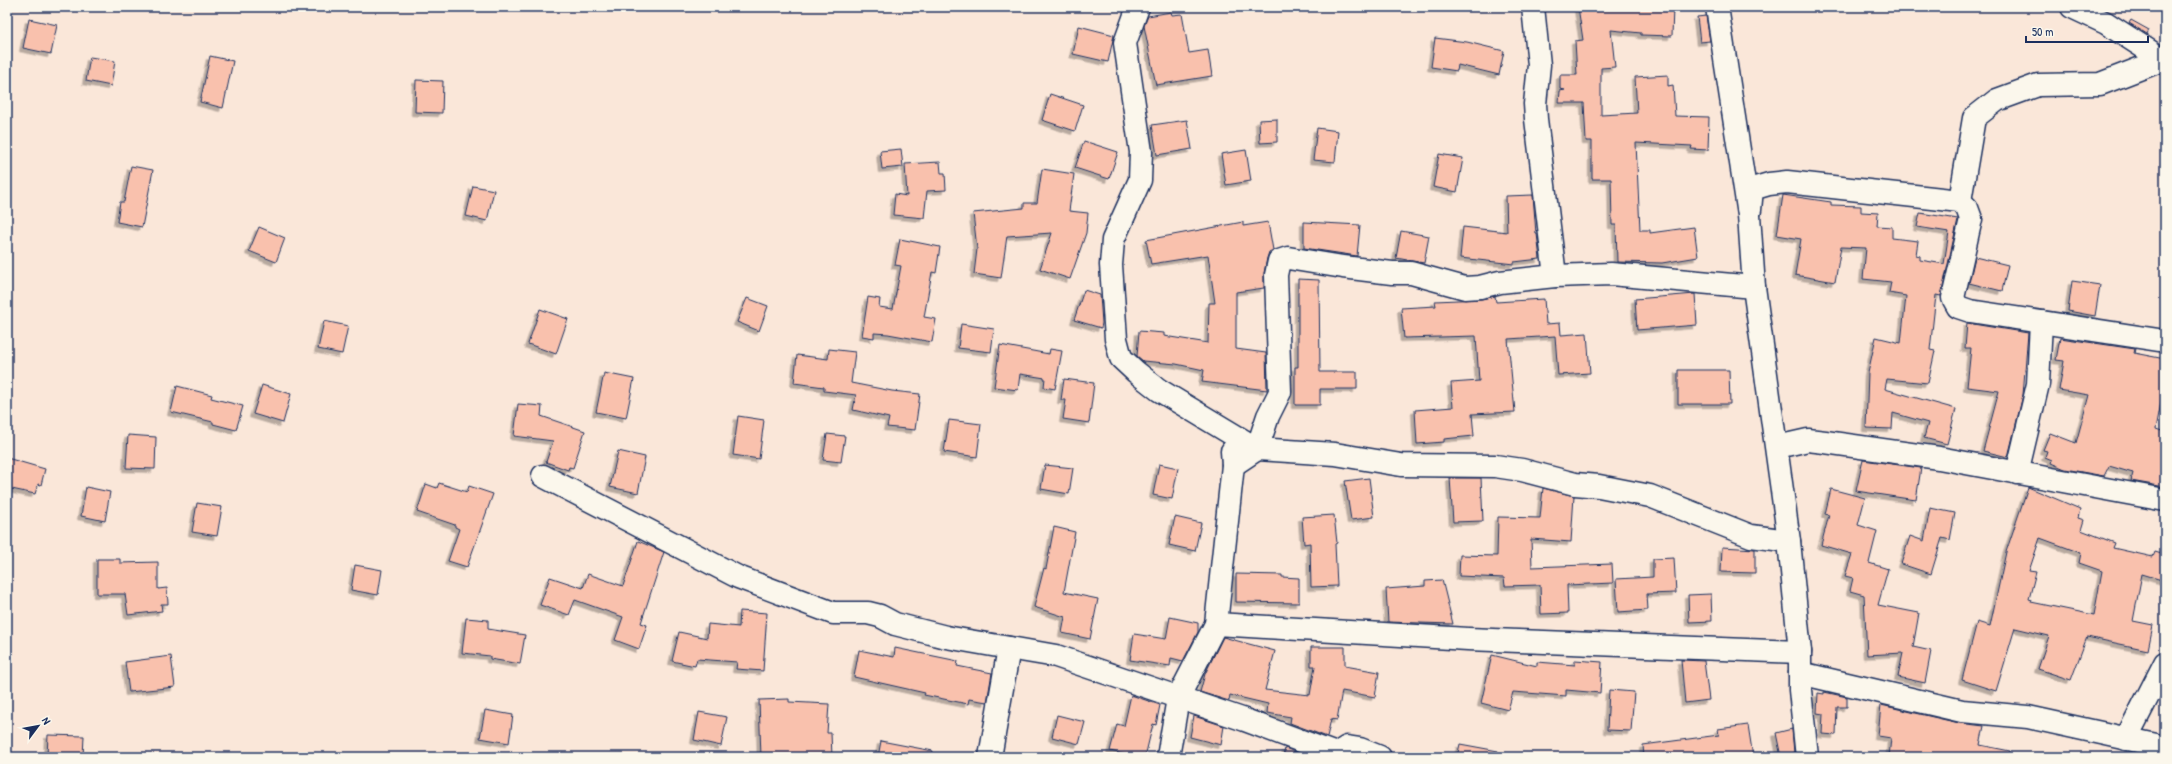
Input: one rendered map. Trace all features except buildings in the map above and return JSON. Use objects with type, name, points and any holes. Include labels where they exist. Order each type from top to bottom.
[{"type":"street","points":[[1138,7],[1126,43],[1141,152],[1140,180],[1113,240],[1111,265],[1116,339],[1121,358],[1136,372],[1159,390],[1257,449],[1335,454],[1401,465],[1495,466],[1522,470],[1575,484],[1599,486],[1650,496],[1751,536],[1789,541]]},
{"type":"street","points":[[1533,7],[1539,65],[1535,104],[1536,119],[1555,276]]},
{"type":"street","points":[[1717,7],[1749,215],[1754,287],[1789,541],[1800,652],[1800,673],[1807,757]]},
{"type":"street","points":[[2072,7],[2106,23],[2164,60]]},
{"type":"street","points":[[1960,201],[1974,118],[1997,100],[2038,85],[2100,84],[2164,60]]},
{"type":"street","points":[[1749,215],[1752,190],[1768,184],[1787,182],[1960,201],[1967,208],[1970,218],[1953,298],[1958,307],[2041,322],[2165,341]]},
{"type":"street","points":[[1233,465],[1257,449],[1268,416],[1280,392],[1276,275],[1279,261],[1288,258],[1378,271],[1411,273],[1465,288],[1480,287],[1500,282],[1555,276],[1629,275],[1754,287]]},
{"type":"street","points":[[2017,473],[2038,384],[2041,322]]},
{"type":"street","points":[[1168,757],[1178,698],[1216,624],[1233,465],[1232,433]]},
{"type":"street","points":[[1776,447],[1808,440],[1825,442],[1938,458],[2165,500]]},
{"type":"street","points":[[543,476],[738,577],[833,613],[868,613],[880,616],[895,624],[946,637],[1056,656],[1245,720],[1336,756],[1347,747],[1360,749],[1380,757]]},
{"type":"street","points":[[1216,624],[1468,639],[1800,652]]},
{"type":"street","points":[[990,757],[1009,648]]},
{"type":"street","points":[[2126,739],[2165,663]]},
{"type":"street","points":[[1800,673],[1962,711],[2028,717],[2165,747]]}]
